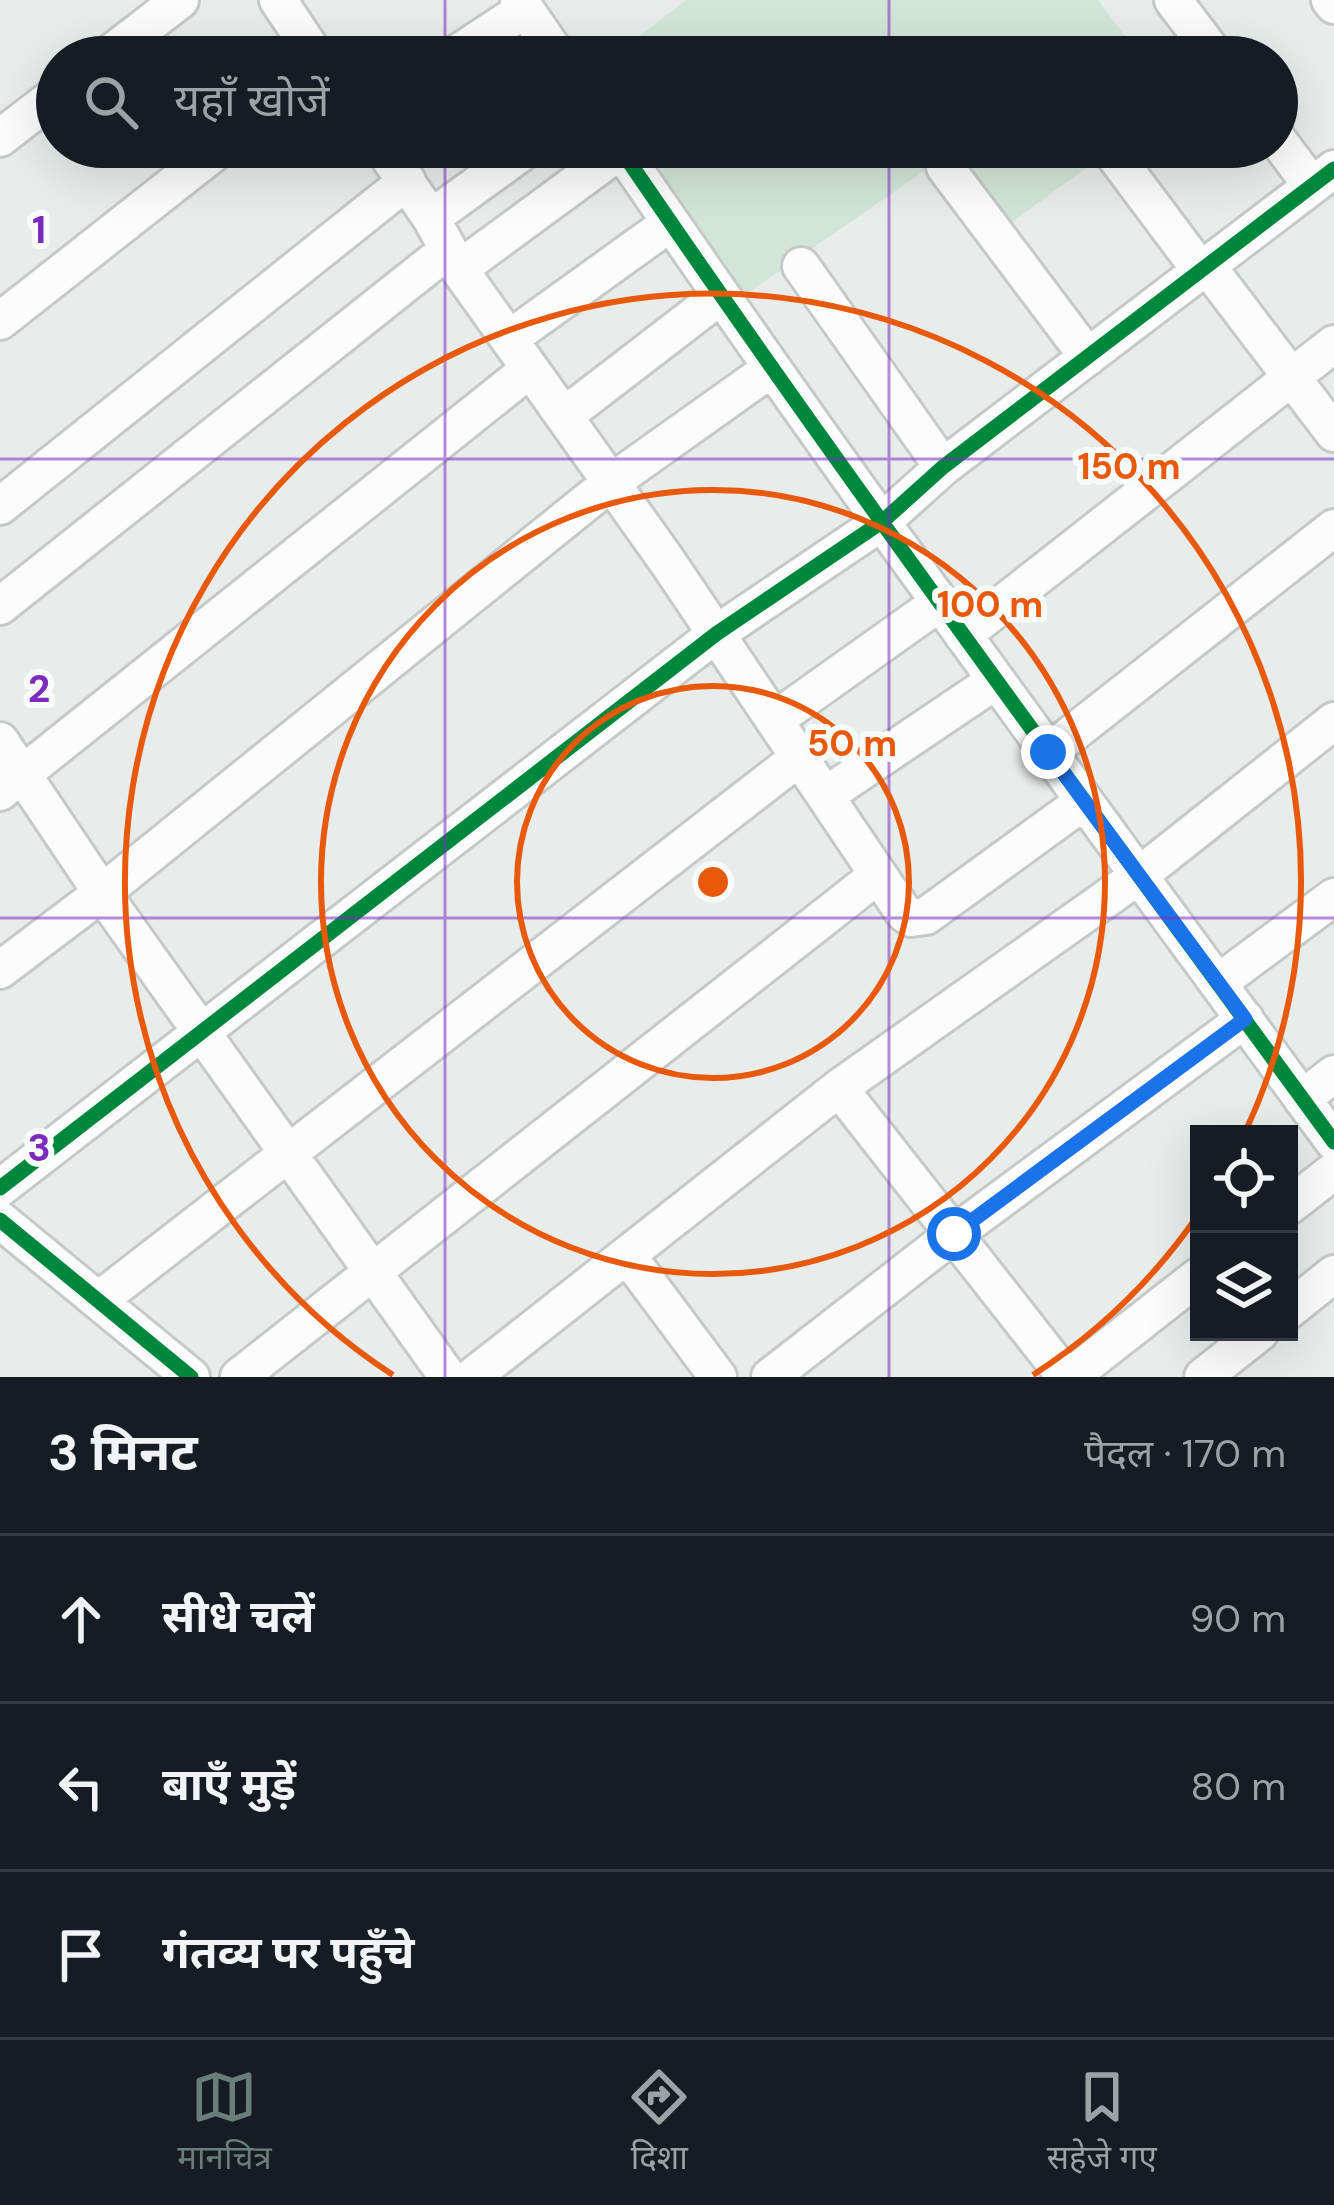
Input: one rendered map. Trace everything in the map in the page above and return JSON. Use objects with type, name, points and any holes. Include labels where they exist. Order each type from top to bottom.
[{"type":"street","points":[[133,36],[180,0]]},
{"type":"street","points":[[279,0],[302,36]]},
{"type":"street","points":[[1173,0],[1200,36]]},
{"type":"street","points":[[480,36],[522,4],[544,36]]},
{"type":"street","points":[[0,138],[36,110]]},
{"type":"street","points":[[0,1187],[716,634],[884,521],[943,467],[1323,177],[1298,156]]},
{"type":"street","points":[[0,321],[194,168]]},
{"type":"street","points":[[397,168],[519,354],[802,756],[904,913],[919,919],[1083,802]]},
{"type":"street","points":[[446,246],[511,168]]},
{"type":"street","points":[[0,607],[446,246],[584,168]]},
{"type":"street","points":[[633,168],[994,681],[1141,874],[1334,1142]]},
{"type":"street","points":[[946,168],[1088,357]]},
{"type":"street","points":[[1125,168],[1334,433]]},
{"type":"street","points":[[0,506],[407,181]]},
{"type":"street","points":[[12,783],[670,223]]},
{"type":"street","points":[[801,266],[943,467]]},
{"type":"street","points":[[564,416],[720,296]]},
{"type":"street","points":[[964,635],[1334,344]]},
{"type":"street","points":[[0,970],[609,484],[772,368]]},
{"type":"street","points":[[1048,752],[1334,528]]},
{"type":"street","points":[[776,719],[939,603]]},
{"type":"street","points":[[826,796],[994,681]]},
{"type":"street","points":[[472,1377],[839,1088],[1141,874],[1334,722]]},
{"type":"street","points":[[0,741],[12,783],[102,893],[204,1031],[448,1377]]},
{"type":"street","points":[[99,1300],[802,756]]},
{"type":"street","points":[[239,1377],[878,875]]},
{"type":"street","points":[[1218,983],[1334,897]]},
{"type":"street","points":[[770,1377],[1245,1019]]},
{"type":"street","points":[[1303,1099],[1334,1074]]},
{"type":"street","points":[[839,1088],[1068,1377],[1190,1283]]},
{"type":"street","points":[[1298,1199],[1334,1171]]},
{"type":"street","points":[[0,1220],[191,1377]]},
{"type":"street","points":[[627,1256],[717,1377]]},
{"type":"street","points":[[1298,1303],[1334,1274]]},
{"type":"street","points":[[1203,1377],[1249,1341]]},
{"type":"green space","points":[[686,0],[1098,0],[1125,36],[640,36]]},
{"type":"green space","points":[[633,168],[929,168],[729,306]]},
{"type":"green space","points":[[970,168],[1086,168],[1011,223]]},
{"type":"cycle path","points":[[634,168],[883,523],[1334,1142]]},
{"type":"cycle path","points":[[0,1188],[716,634],[883,521],[943,467],[1334,169]]},
{"type":"cycle path","points":[[0,1220],[191,1377]]},
{"type":"route","points":[[954,1234],[1245,1019],[1048,752]]}]
